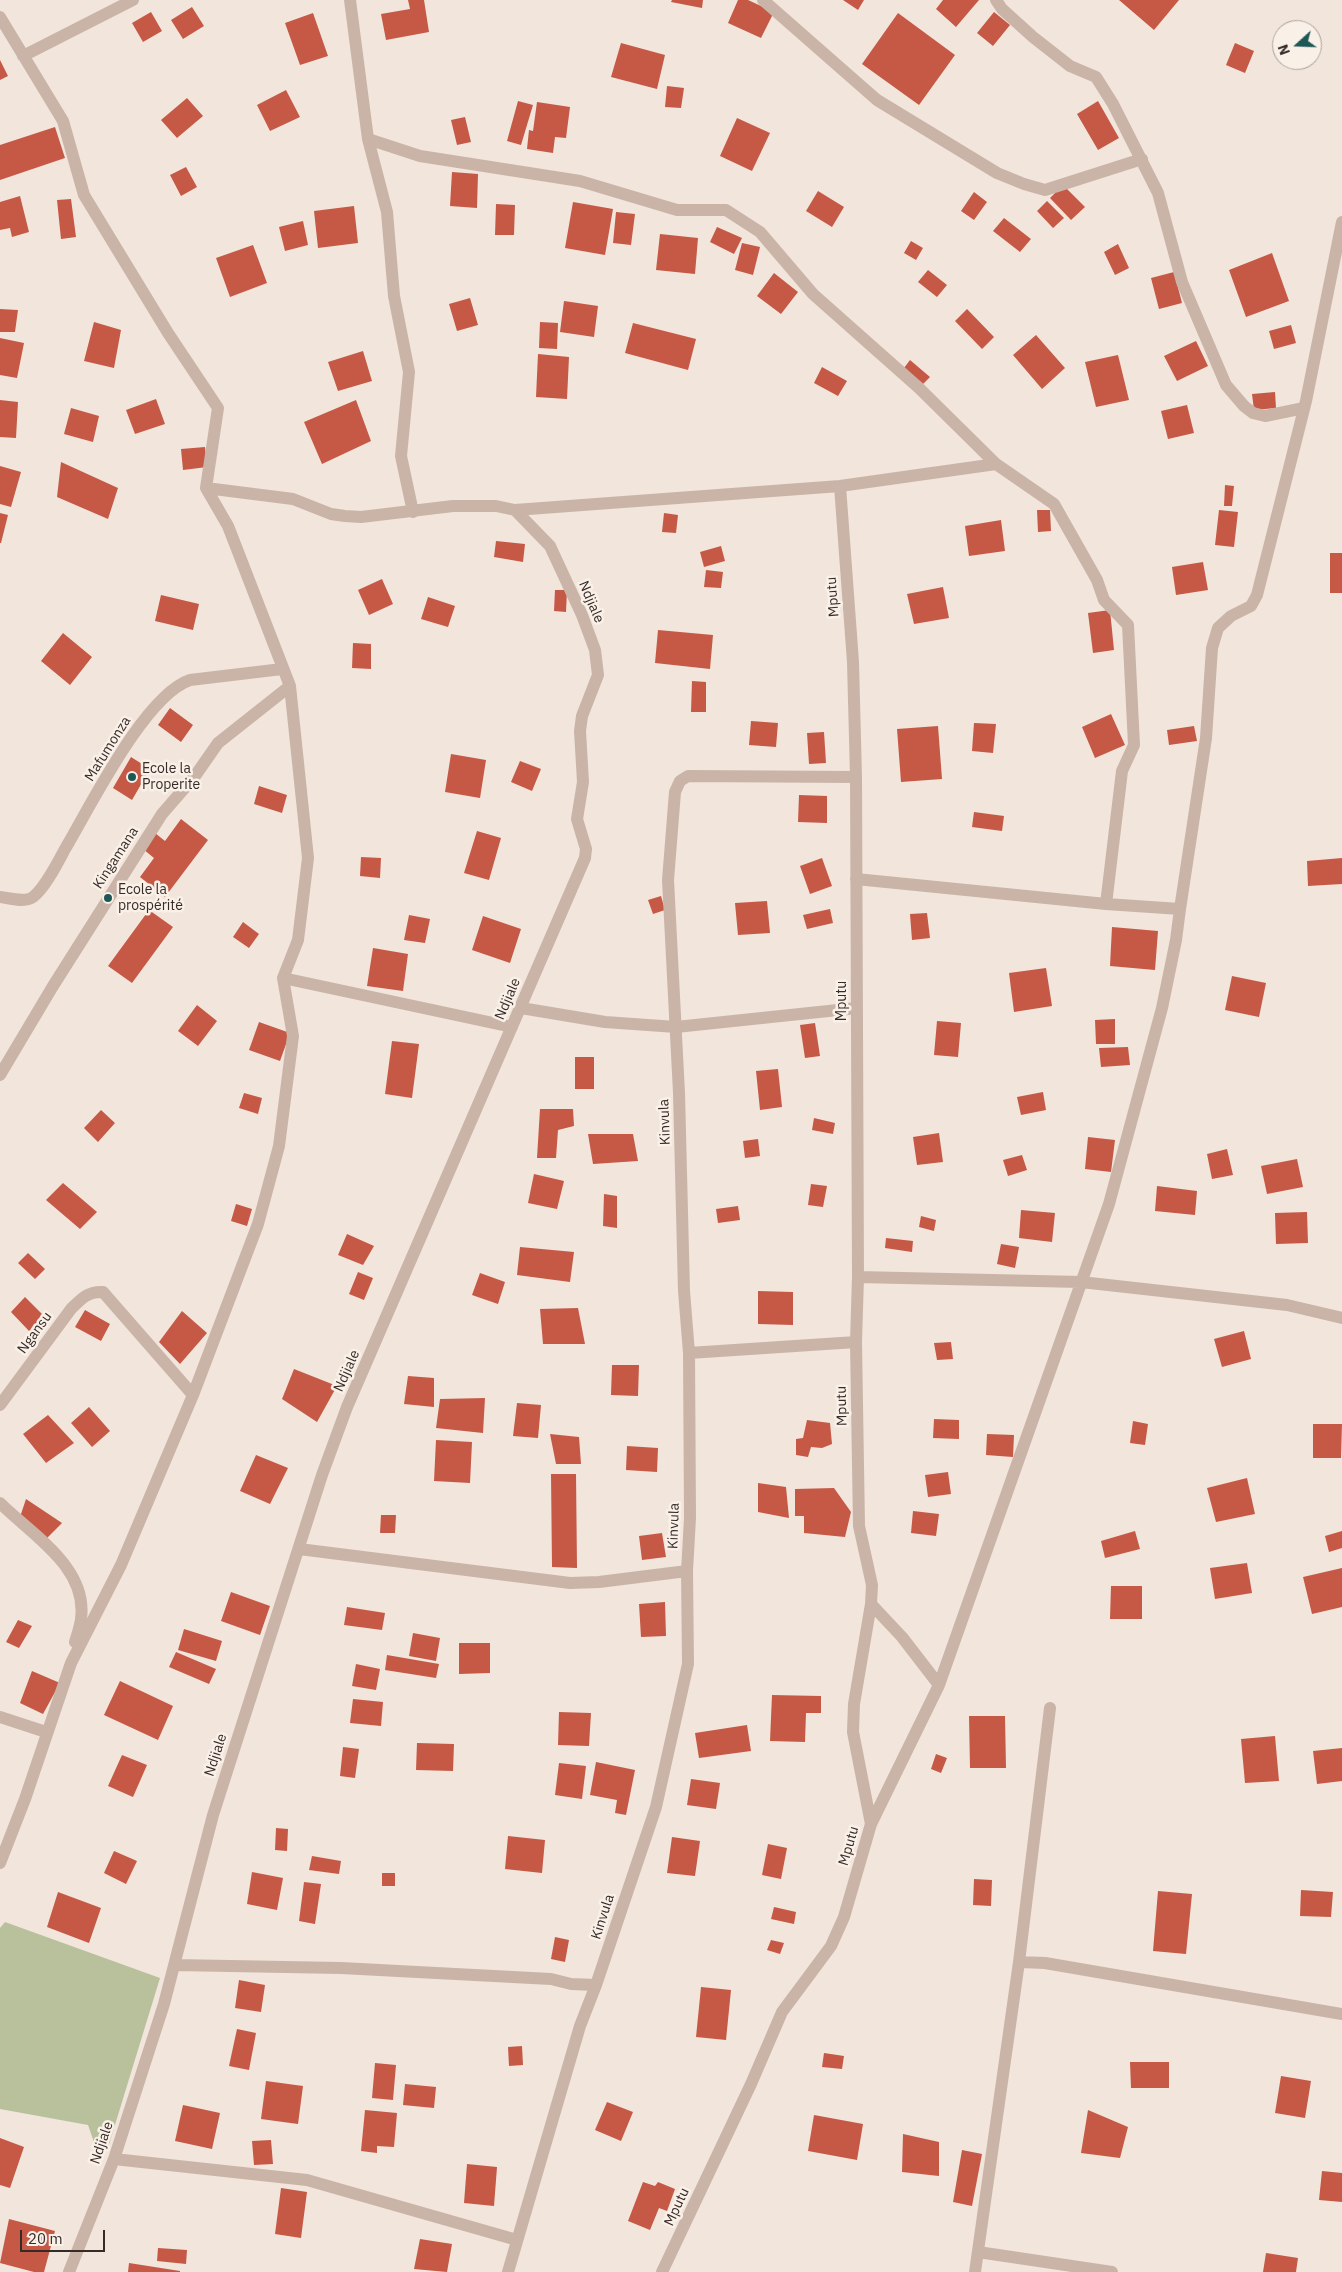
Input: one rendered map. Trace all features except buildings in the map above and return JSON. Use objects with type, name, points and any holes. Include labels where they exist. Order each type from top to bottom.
[{"type":"street","points":[[23,56],[133,0]]},
{"type":"street","points":[[350,0],[368,139],[387,212],[394,296],[409,372],[401,456],[413,512]]},
{"type":"street","points":[[763,0],[877,100],[997,173],[1045,190],[1142,159]]},
{"type":"street","points":[[996,0],[1002,9],[1033,37],[1070,66],[1096,76],[1142,159],[1158,193],[1182,282],[1226,385],[1244,406],[1259,415],[1265,416],[1304,408]]},
{"type":"street","points":[[0,17],[64,121],[84,195],[168,333],[218,408],[206,488],[228,526],[290,686],[308,858],[298,940],[284,978],[293,1036],[279,1146],[258,1224],[193,1395],[121,1566],[70,1663]]},
{"type":"street","points":[[368,139],[420,156],[580,181],[676,210],[726,210],[760,232],[813,294],[919,388],[996,464],[1054,504],[1097,580],[1104,600],[1128,625],[1134,745],[1122,770],[1106,904]]},
{"type":"street","points":[[871,1824],[939,1686],[1108,1204],[1162,1008],[1176,940],[1206,738],[1212,648],[1218,628],[1230,616],[1251,606],[1257,595],[1304,408],[1342,222]]},
{"type":"street","points":[[206,488],[293,499],[331,514],[361,517],[460,506],[496,506],[515,510],[840,486],[996,464]]},
{"type":"street","name":"Mputu","points":[[662,2272],[752,2084],[782,2012],[831,1946],[844,1917],[871,1824],[853,1732],[854,1704],[871,1604],[871,1575],[859,1526],[856,1342],[858,1277],[856,777],[853,662],[840,486]]},
{"type":"street","name":"Ndjiale","points":[[69,2272],[114,2159],[164,2004],[213,1815],[322,1475],[347,1407],[585,858],[586,849],[577,819],[583,782],[580,731],[582,716],[598,674],[595,650],[550,546],[515,510]]},
{"type":"street","name":"Mafumonza","points":[[0,897],[22,900],[35,895],[55,867],[130,738],[154,707],[179,684],[190,680],[282,669]]},
{"type":"street","name":"Kingamana","points":[[0,1075],[53,986],[162,814],[195,776],[218,743],[290,686]]},
{"type":"street","name":"Kinvula","points":[[508,2272],[580,2026],[596,1985],[656,1807],[688,1664],[686,1571],[690,1518],[689,1353],[684,1291],[676,1027],[668,880],[675,792],[684,777],[856,777]]},
{"type":"street","points":[[856,879],[1106,904],[1180,909]]},
{"type":"street","points":[[284,978],[512,1027]]},
{"type":"street","points":[[521,1008],[605,1022],[676,1027],[857,1008]]},
{"type":"street","points":[[858,1277],[1081,1282],[1287,1305],[1342,1318]]},
{"type":"street","name":"Ngansu","points":[[0,1405],[71,1309],[91,1292],[103,1292],[193,1395]]},
{"type":"street","points":[[689,1353],[856,1342]]},
{"type":"street","points":[[0,1503],[66,1563],[74,1576],[81,1618],[70,1663],[25,1799],[0,1863]]},
{"type":"street","points":[[299,1549],[570,1583],[599,1582],[686,1571]]},
{"type":"street","points":[[871,1604],[902,1637],[939,1686]]},
{"type":"street","points":[[975,2272],[1019,1962],[1050,1708]]},
{"type":"street","points":[[0,1717],[46,1732]]},
{"type":"street","points":[[1019,1962],[1045,1963],[1342,2014]]},
{"type":"street","points":[[174,1965],[341,1968],[551,1979],[571,1984],[596,1985]]},
{"type":"street","points":[[114,2159],[307,2180],[517,2240]]},
{"type":"street","points":[[978,2252],[1112,2272]]},
{"type":"green space","points":[[5,1922],[160,1978],[107,2151],[95,2145],[88,2125],[0,2109],[0,1928]]},
{"type":"place","name":"Ecole la Properite","points":[[132,777]]},
{"type":"place","name":"Ecole la prospérité","points":[[108,898]]}]
